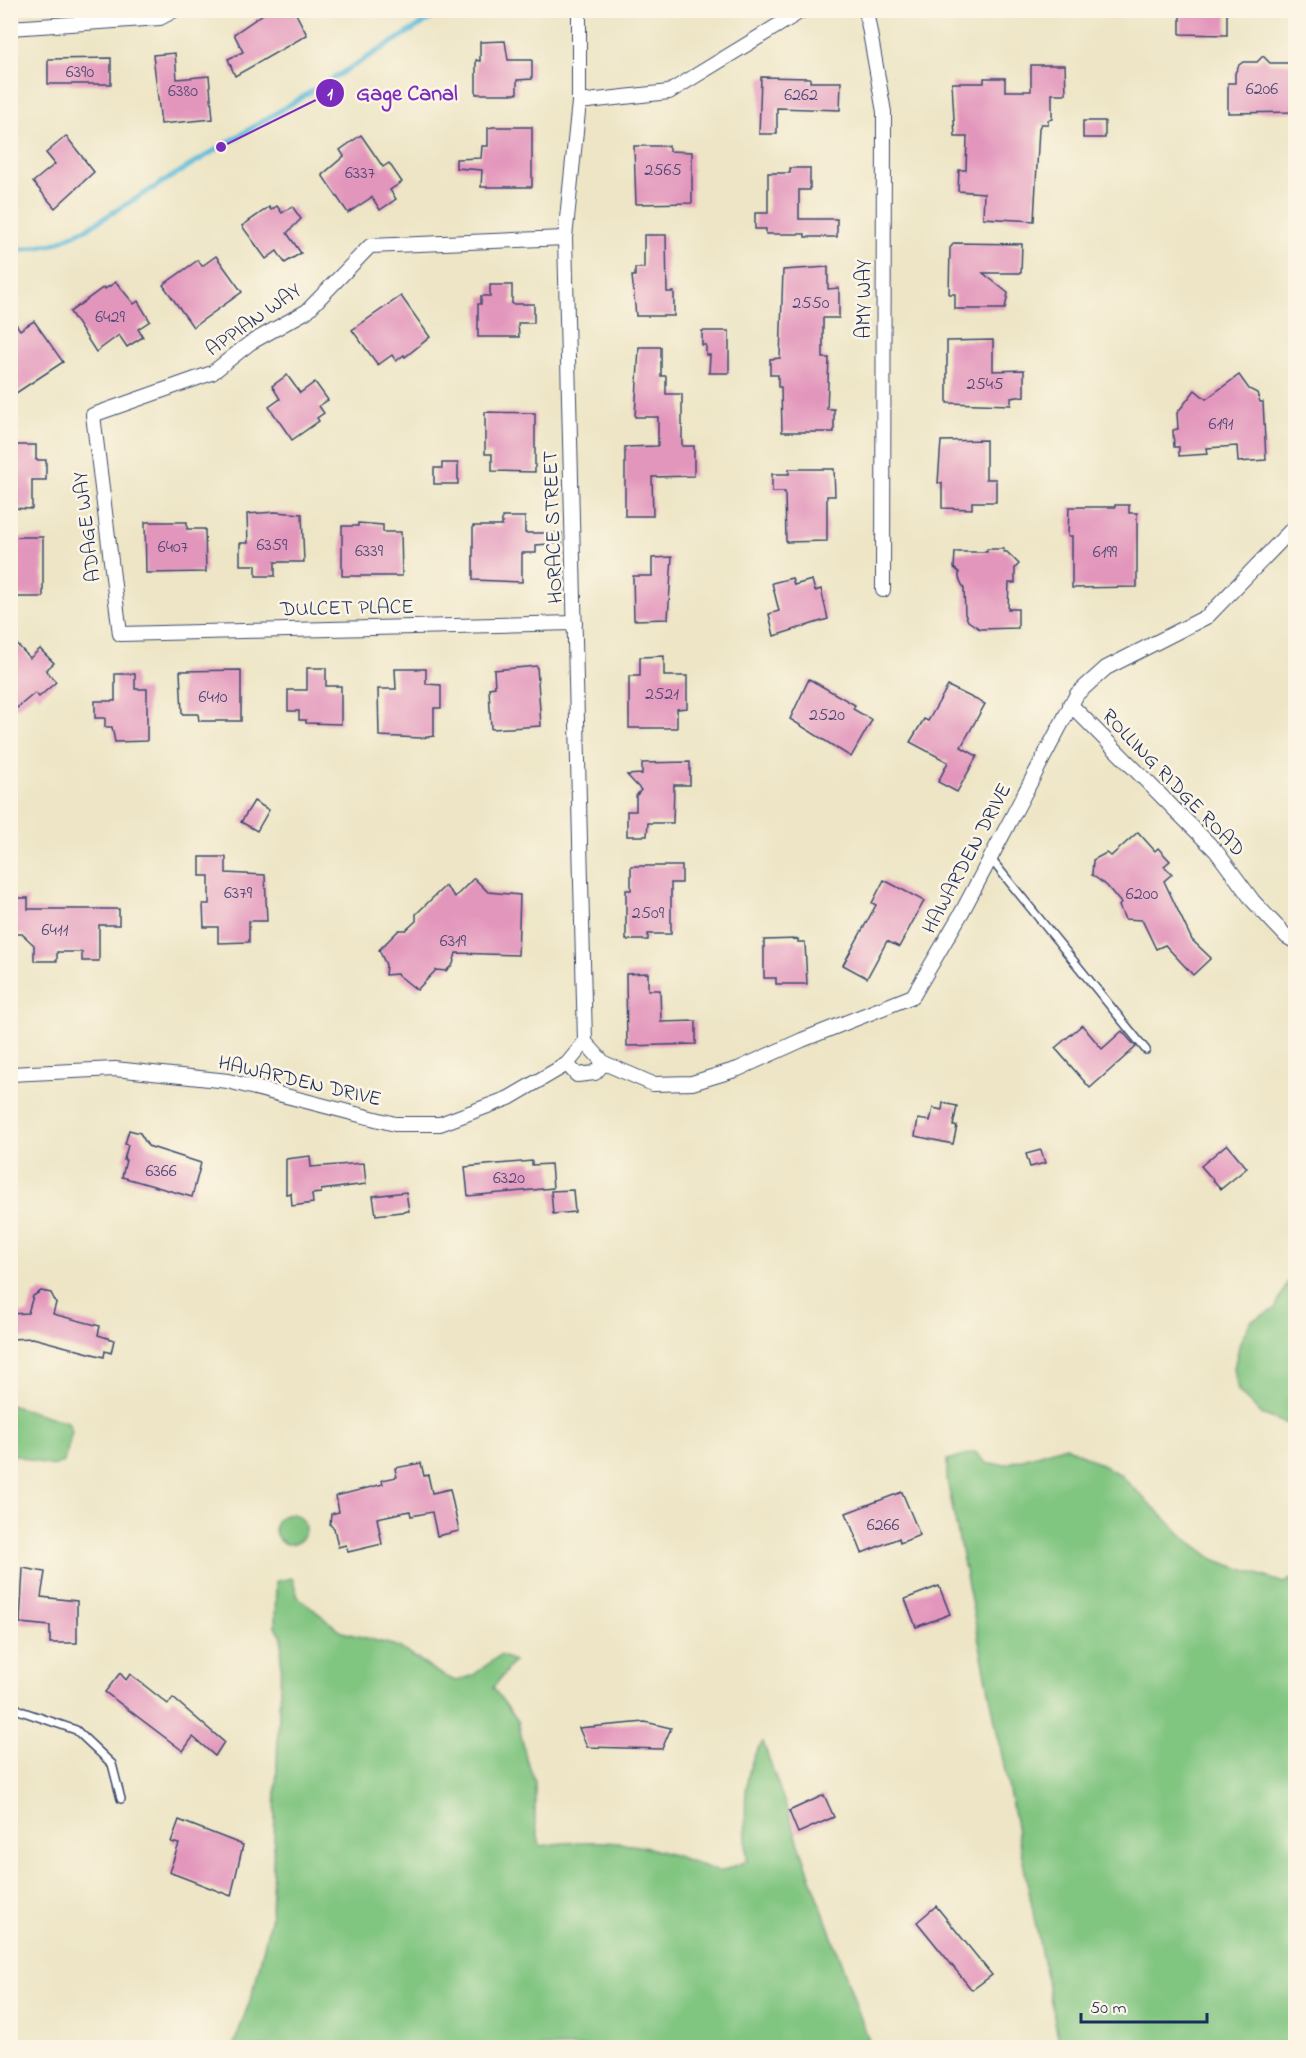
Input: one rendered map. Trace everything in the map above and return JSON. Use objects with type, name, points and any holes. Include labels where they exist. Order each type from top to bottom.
[{"type":"street","points":[[10,28],[160,18],[175,10]]},
{"type":"street","name":"HORACE STREET","points":[[579,10],[579,102],[565,238],[585,1042]]},
{"type":"street","points":[[579,102],[669,92],[803,10]]},
{"type":"street","name":"AMY WAY","points":[[866,10],[884,112],[884,590]]},
{"type":"street","name":"APPIAN WAY","points":[[93,415],[212,373],[250,343],[307,311],[370,246],[565,238]]},
{"type":"street","name":"ADAGE WAY","points":[[93,415],[120,634]]},
{"type":"street","name":"HAWARDEN DRIVE","points":[[10,1074],[115,1070],[228,1081],[395,1124],[440,1124],[509,1098],[567,1064],[585,1042],[604,1063],[653,1084],[692,1083],[738,1069],[802,1040],[913,996],[990,858],[1070,705],[1087,684],[1106,668],[1208,616],[1296,525]]},
{"type":"street","name":"DULCET PLACE","points":[[120,634],[575,623]]},
{"type":"street","name":"ROLLING RIDGE ROAD","points":[[1070,705],[1216,851],[1253,901],[1287,937],[1296,942]]},
{"type":"street","points":[[567,1064],[577,1075],[595,1073],[604,1063]]},
{"type":"lane","points":[[990,858],[1146,1050]]},
{"type":"lane","points":[[10,1703],[21,1711],[76,1730],[112,1764],[121,1799]]},
{"type":"green space","points":[[1295,1267],[1295,1427],[1261,1414],[1238,1391],[1234,1368],[1240,1342],[1251,1321],[1275,1309]]},
{"type":"green space","points":[[10,1405],[68,1422],[72,1431],[64,1462],[52,1466],[11,1454]]},
{"type":"green space","points":[[1066,1446],[1119,1474],[1183,1536],[1215,1560],[1284,1583],[1295,1577],[1295,2047],[1060,2047],[947,1480],[947,1460],[975,1452],[988,1464],[1006,1464]]},
{"type":"green space","points":[[290,1514],[301,1518],[305,1529],[301,1540],[290,1544],[279,1540],[275,1529],[279,1518]]},
{"type":"green space","points":[[292,1578],[298,1597],[342,1632],[397,1646],[455,1681],[472,1676],[500,1655],[514,1661],[493,1688],[518,1721],[526,1758],[535,1782],[535,1821],[540,1846],[589,1842],[631,1845],[673,1855],[719,1872],[747,1861],[745,1815],[747,1782],[755,1753],[763,1742],[871,2047],[233,2047],[254,1989],[271,1916],[282,1637],[275,1626],[276,1581]]},
{"type":"building","points":[[269,10],[294,10],[307,35],[235,76],[228,59],[243,52],[234,34]]},
{"type":"building","points":[[1180,10],[1227,10],[1227,35],[1180,34]]},
{"type":"building","points":[[505,41],[508,60],[532,60],[532,79],[517,80],[517,94],[476,94],[476,60],[480,61],[480,42]]},
{"type":"building","points":[[175,53],[177,79],[209,76],[213,119],[161,124],[153,55]]},
{"type":"building","points":[[1263,56],[1270,63],[1296,63],[1296,112],[1228,113],[1228,83],[1235,83],[1235,73],[1239,65],[1243,62],[1257,62]]},
{"type":"building","points":[[111,58],[111,84],[48,84],[48,59]]},
{"type":"building","points":[[1031,65],[1065,65],[1066,94],[1052,94],[1052,119],[1048,120],[1048,124],[1041,124],[1039,128],[1034,221],[983,218],[984,193],[958,191],[959,170],[966,170],[967,137],[955,137],[952,83],[984,83],[984,78],[1005,78],[1005,91],[1031,91]]},
{"type":"building","points":[[761,77],[810,78],[810,82],[841,82],[840,110],[777,108],[777,134],[759,134]]},
{"type":"building","points":[[1083,121],[1105,121],[1105,138],[1083,138]]},
{"type":"building","points":[[532,127],[532,187],[481,187],[482,170],[456,168],[456,159],[481,158],[482,146],[488,146],[488,128]]},
{"type":"building","points":[[361,135],[383,167],[389,163],[402,182],[390,190],[396,199],[380,210],[372,197],[348,213],[322,175],[344,156],[340,150]]},
{"type":"building","points":[[66,136],[94,172],[55,208],[33,182],[55,164],[46,153]]},
{"type":"building","points":[[634,146],[669,146],[669,151],[692,152],[692,203],[636,204]]},
{"type":"building","points":[[790,168],[810,168],[810,190],[799,190],[799,219],[837,219],[837,237],[766,234],[766,229],[755,229],[755,213],[768,213],[768,173],[790,173]]},
{"type":"building","points":[[277,206],[282,213],[292,206],[301,219],[287,233],[301,253],[285,263],[277,251],[266,259],[242,226],[269,207],[271,210]]},
{"type":"building","points":[[644,235],[666,235],[667,292],[674,292],[674,316],[636,316],[632,276],[635,276],[635,268],[644,268]]},
{"type":"building","points":[[954,243],[1022,244],[1021,273],[983,273],[1008,293],[1005,309],[955,309],[955,294],[949,294],[950,248]]},
{"type":"building","points":[[216,256],[242,292],[193,327],[163,285],[198,260],[202,266]]},
{"type":"building","points":[[828,267],[828,289],[839,288],[839,318],[823,318],[823,358],[829,358],[827,409],[834,409],[834,432],[782,432],[781,387],[778,387],[778,375],[770,375],[770,359],[780,358],[783,270]]},
{"type":"building","points":[[116,282],[134,304],[138,301],[150,321],[138,329],[143,337],[127,347],[119,335],[96,352],[70,312],[104,287],[105,289]]},
{"type":"building","points":[[490,285],[512,285],[512,304],[534,304],[534,323],[518,323],[519,337],[478,337],[478,304],[481,304],[481,296],[490,296]]},
{"type":"building","points":[[401,296],[430,337],[405,357],[404,355],[396,361],[392,355],[378,365],[352,330]]},
{"type":"building","points":[[10,316],[20,330],[34,321],[63,362],[10,397]]},
{"type":"building","points":[[702,331],[729,331],[729,373],[709,373],[710,355],[706,355],[706,345],[702,345]]},
{"type":"building","points":[[993,340],[993,371],[1024,370],[1024,396],[1011,398],[1011,405],[947,403],[947,341]]},
{"type":"building","points":[[639,347],[661,347],[661,376],[666,376],[666,394],[682,394],[682,446],[694,446],[694,476],[652,477],[653,516],[625,516],[625,447],[658,446],[658,417],[635,417]]},
{"type":"building","points":[[287,375],[300,393],[315,382],[328,400],[319,406],[324,413],[317,418],[319,421],[292,440],[269,407],[280,399],[272,386]]},
{"type":"building","points":[[1239,375],[1249,389],[1257,393],[1260,402],[1263,402],[1266,460],[1238,462],[1237,446],[1207,448],[1208,454],[1179,456],[1179,447],[1174,447],[1173,430],[1178,429],[1177,413],[1195,390],[1206,399]]},
{"type":"building","points":[[485,412],[535,413],[535,472],[492,471],[492,454],[485,454]]},
{"type":"building","points":[[986,440],[986,479],[996,479],[996,502],[972,502],[972,509],[942,508],[942,483],[938,483],[941,441]]},
{"type":"building","points":[[12,445],[36,445],[36,460],[46,460],[46,480],[32,480],[32,509],[10,508]]},
{"type":"building","points":[[442,463],[458,463],[458,484],[434,484],[434,468],[442,468]]},
{"type":"building","points":[[789,469],[834,469],[835,496],[827,496],[827,541],[786,542],[785,492],[772,492],[772,474],[789,474]]},
{"type":"building","points":[[1115,505],[1129,505],[1129,513],[1137,513],[1137,587],[1072,588],[1072,536],[1068,536],[1069,507],[1115,507]]},
{"type":"building","points":[[275,512],[302,514],[304,562],[275,562],[275,576],[256,576],[256,565],[240,565],[240,543],[248,543],[247,514]]},
{"type":"building","points":[[502,517],[525,517],[525,533],[562,533],[562,543],[536,545],[536,553],[522,553],[522,582],[473,580],[473,526],[502,526]]},
{"type":"building","points":[[145,522],[187,522],[187,529],[205,529],[206,572],[146,573]]},
{"type":"building","points":[[358,523],[383,525],[383,532],[401,532],[402,576],[342,576],[342,526],[358,526]]},
{"type":"building","points":[[43,537],[43,597],[10,597],[10,538]]},
{"type":"building","points":[[987,549],[1004,549],[1004,552],[1007,552],[1019,564],[1015,568],[1015,583],[1009,583],[1008,609],[1018,609],[1018,628],[980,629],[968,621],[965,614],[964,589],[959,572],[954,568],[955,552],[987,552]]},
{"type":"building","points":[[672,557],[668,619],[634,620],[633,576],[652,576],[652,558]]},
{"type":"building","points":[[792,578],[794,585],[812,580],[815,591],[821,589],[828,619],[774,636],[769,614],[779,611],[772,583]]},
{"type":"building","points":[[10,637],[30,658],[40,649],[54,663],[46,670],[56,682],[39,697],[35,693],[17,708],[10,700]]},
{"type":"building","points":[[664,656],[664,676],[687,676],[687,708],[677,709],[677,728],[629,728],[629,676],[640,676],[640,657]]},
{"type":"building","points":[[537,666],[541,726],[491,729],[489,688],[495,687],[494,670]]},
{"type":"building","points":[[307,668],[326,668],[326,686],[341,686],[341,724],[306,723],[306,720],[299,720],[299,711],[288,711],[288,690],[307,690]]},
{"type":"building","points":[[395,669],[426,669],[426,684],[441,685],[441,708],[434,708],[434,736],[421,738],[379,736],[378,689],[396,689]]},
{"type":"building","points":[[241,670],[241,721],[199,721],[198,714],[182,714],[180,671]]},
{"type":"building","points":[[115,674],[135,674],[135,689],[147,689],[147,741],[115,742],[112,727],[105,727],[105,718],[95,718],[95,701],[115,701]]},
{"type":"building","points":[[809,679],[855,705],[853,709],[872,720],[851,757],[790,719]]},
{"type":"building","points":[[948,686],[985,704],[961,747],[977,756],[957,792],[938,782],[948,762],[910,742],[924,719],[928,721]]},
{"type":"building","points":[[690,762],[690,785],[674,785],[673,823],[648,823],[647,836],[627,836],[627,811],[636,811],[636,796],[641,790],[627,775],[642,774],[642,763]]},
{"type":"building","points":[[254,801],[269,810],[257,831],[241,822]]},
{"type":"building","points":[[1138,832],[1155,851],[1158,848],[1170,861],[1164,866],[1172,874],[1164,881],[1192,940],[1211,958],[1193,975],[1165,945],[1156,949],[1142,920],[1125,919],[1119,906],[1121,903],[1107,886],[1092,875],[1093,860],[1106,853],[1111,856]]},
{"type":"building","points":[[200,857],[226,857],[226,873],[265,875],[267,921],[249,921],[249,942],[218,943],[218,927],[204,927],[203,904],[209,904],[209,876],[200,876]]},
{"type":"building","points":[[631,866],[682,866],[682,883],[671,883],[671,934],[648,934],[648,940],[626,940],[626,890],[631,890]]},
{"type":"building","points":[[474,878],[488,892],[520,895],[518,955],[456,953],[453,964],[446,971],[436,970],[417,990],[397,974],[385,975],[386,965],[379,950],[399,930],[406,930],[416,921],[416,914],[445,886],[455,897]]},
{"type":"building","points":[[884,880],[924,901],[899,947],[887,941],[867,978],[843,965],[876,905],[872,903]]},
{"type":"building","points":[[10,898],[28,898],[28,909],[119,909],[119,925],[99,925],[99,961],[82,961],[82,952],[57,952],[57,961],[34,961],[34,945],[22,934],[10,934]]},
{"type":"building","points":[[798,939],[798,942],[805,942],[807,984],[776,984],[776,978],[764,978],[764,940]]},
{"type":"building","points":[[648,973],[648,990],[660,990],[661,1022],[696,1021],[696,1044],[627,1046],[626,974]]},
{"type":"building","points":[[1082,1025],[1102,1049],[1122,1031],[1136,1047],[1090,1088],[1055,1048]]},
{"type":"building","points":[[943,1103],[957,1106],[953,1126],[957,1126],[953,1144],[915,1136],[918,1119],[930,1121],[933,1108],[942,1110]]},
{"type":"building","points":[[129,1130],[140,1133],[148,1146],[201,1163],[192,1197],[122,1177],[128,1145],[125,1144]]},
{"type":"building","points":[[1227,1144],[1247,1168],[1221,1189],[1201,1166]]},
{"type":"building","points":[[1041,1150],[1045,1163],[1030,1167],[1026,1154]]},
{"type":"building","points":[[310,1156],[311,1167],[364,1163],[366,1184],[321,1190],[321,1193],[312,1194],[313,1203],[292,1206],[291,1193],[286,1194],[286,1159]]},
{"type":"building","points":[[532,1161],[532,1165],[551,1164],[553,1188],[468,1196],[465,1167]]},
{"type":"building","points":[[573,1190],[575,1212],[553,1214],[551,1191]]},
{"type":"building","points":[[406,1192],[409,1211],[376,1215],[373,1196]]},
{"type":"building","points":[[41,1291],[51,1293],[56,1303],[53,1314],[100,1326],[98,1335],[114,1340],[111,1353],[105,1351],[104,1357],[33,1338],[10,1339],[10,1314],[28,1313],[33,1296]]},
{"type":"building","points":[[421,1463],[424,1476],[428,1475],[432,1493],[450,1489],[459,1531],[437,1536],[432,1512],[411,1516],[410,1511],[377,1518],[382,1544],[348,1552],[346,1545],[338,1547],[334,1528],[330,1525],[331,1514],[339,1512],[336,1496],[383,1484],[382,1480],[397,1477],[395,1468]]},
{"type":"building","points":[[902,1492],[920,1535],[900,1543],[899,1538],[862,1553],[846,1513]]},
{"type":"building","points":[[23,1568],[45,1572],[41,1597],[77,1601],[77,1643],[50,1643],[50,1626],[20,1623]]},
{"type":"building","points":[[939,1586],[950,1614],[916,1627],[905,1599]]},
{"type":"building","points":[[120,1673],[126,1680],[130,1674],[168,1704],[173,1698],[224,1742],[215,1756],[193,1737],[183,1751],[105,1692]]},
{"type":"building","points":[[645,1722],[671,1728],[662,1749],[587,1747],[579,1728]]},
{"type":"building","points":[[824,1795],[834,1817],[798,1833],[789,1811]]},
{"type":"building","points":[[179,1820],[243,1845],[231,1896],[169,1872],[179,1844],[171,1842]]},
{"type":"building","points":[[936,1906],[992,1975],[972,1990],[917,1922]]},
{"type":"waterway","points":[[10,252],[54,244],[86,229],[445,10]]},
{"type":"place","name":"Gage Canal","points":[[221,147]]}]
